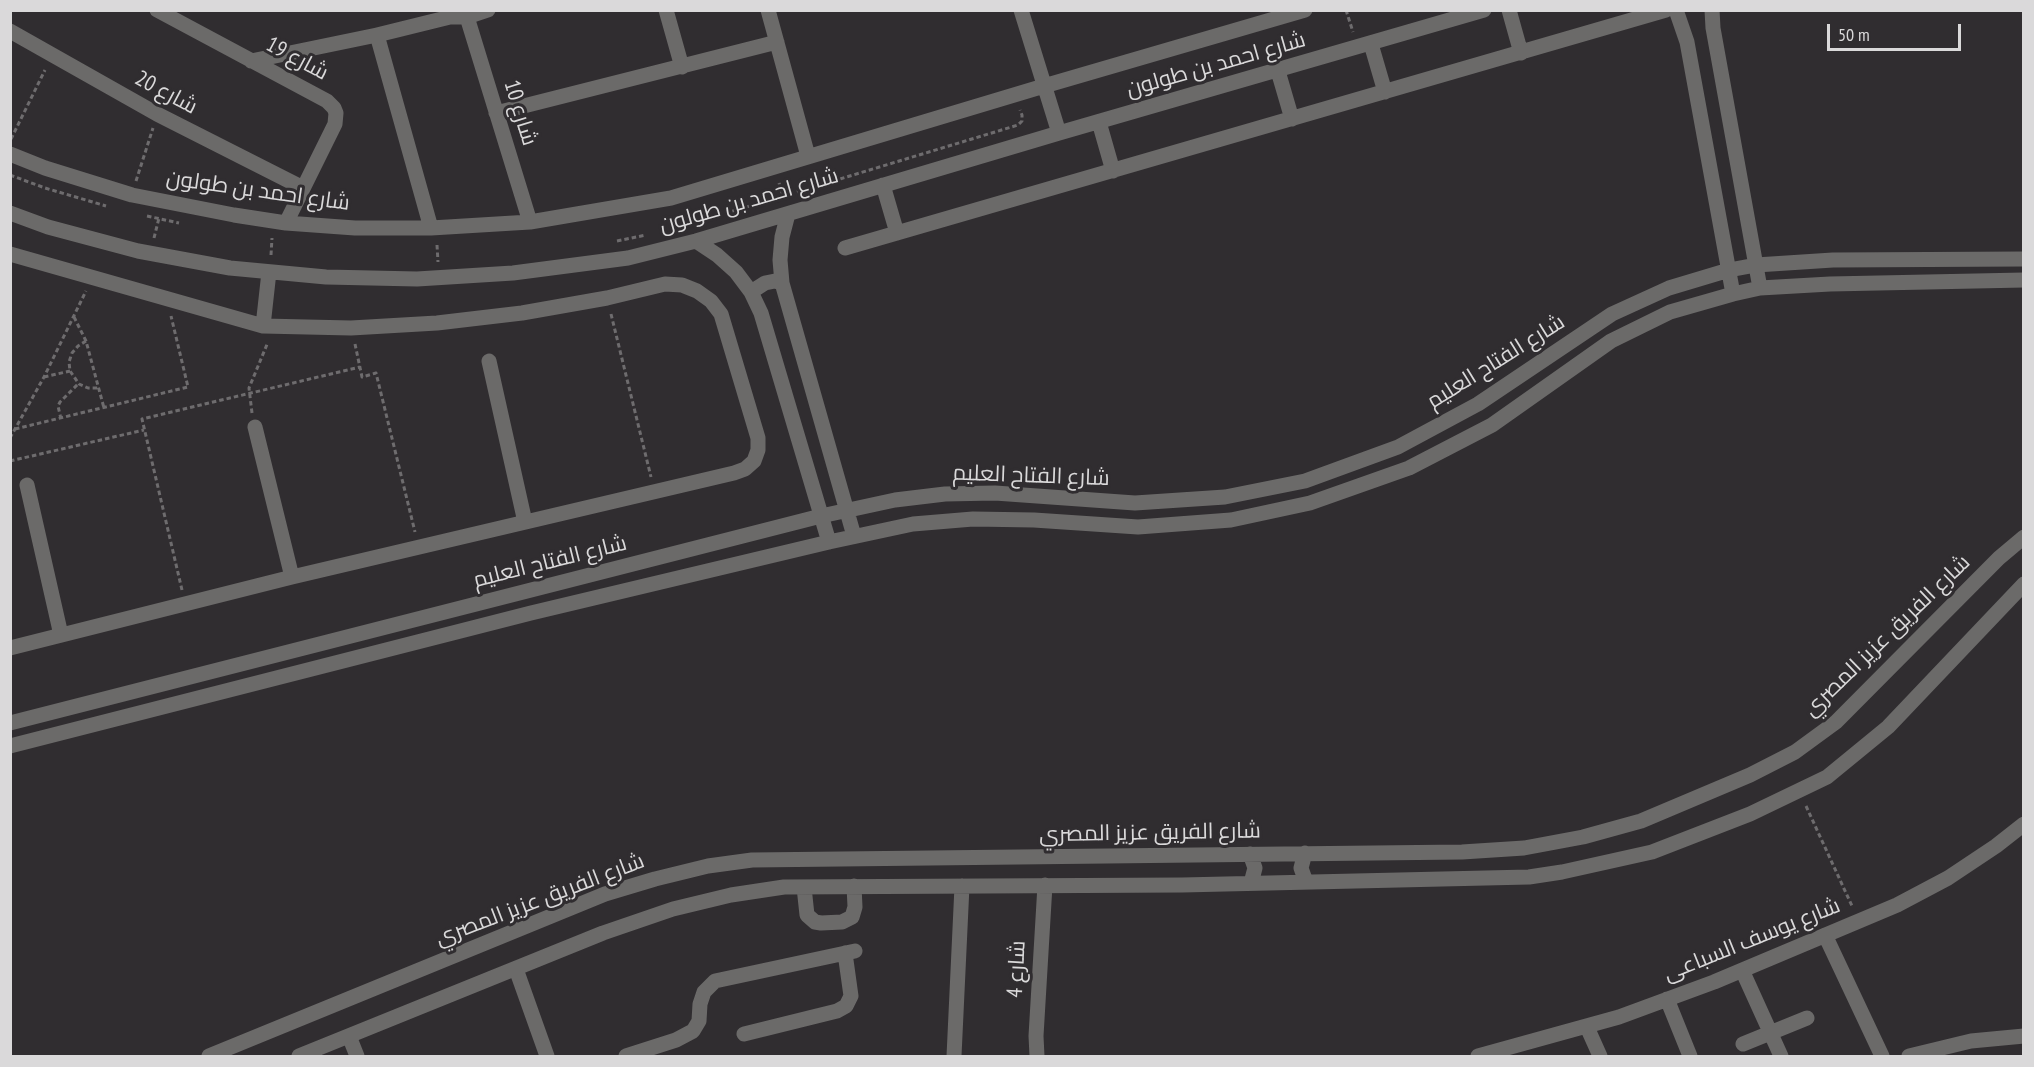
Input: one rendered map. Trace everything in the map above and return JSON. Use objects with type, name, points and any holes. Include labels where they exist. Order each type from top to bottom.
[{"type":"street","name":"شارع 19","points":[[157,10],[327,100],[334,108],[335,124],[303,188],[280,222]]},
{"type":"street","points":[[251,60],[488,10]]},
{"type":"street","points":[[666,10],[682,67]]},
{"type":"street","points":[[768,10],[808,156]]},
{"type":"street","points":[[1021,10],[1059,133]]},
{"type":"street","name":"شارع احمد بن طولون","points":[[10,154],[45,168],[132,195],[280,222],[355,228],[434,228],[530,222],[671,198],[1305,10]]},
{"type":"street","name":"شارع احمد بن طولون","points":[[10,213],[48,226],[150,253],[230,268],[326,277],[417,279],[513,273],[628,258],[696,241],[1484,10]]},
{"type":"street","points":[[1509,10],[1521,53]]},
{"type":"street","points":[[845,248],[1666,10]]},
{"type":"street","points":[[1676,10],[1687,42],[1733,294]]},
{"type":"street","points":[[1712,10],[1713,28],[1760,288]]},
{"type":"street","name":"شارع 10","points":[[459,15],[496,113],[530,222]]},
{"type":"street","name":"شارع 20","points":[[10,31],[157,114],[303,188]]},
{"type":"street","points":[[377,35],[434,228]]},
{"type":"street","points":[[496,113],[777,42]]},
{"type":"street","points":[[1364,46],[1385,92]]},
{"type":"street","points":[[1278,71],[1292,119]]},
{"type":"street","points":[[1099,122],[1113,171]]},
{"type":"street","points":[[883,185],[897,233]]},
{"type":"street","points":[[788,214],[782,237],[780,260],[782,283],[854,536]]},
{"type":"street","points":[[696,241],[736,272],[751,292],[761,313],[829,542]]},
{"type":"street","points":[[10,254],[167,300],[268,326],[351,328],[437,323],[512,315],[607,298],[665,284],[682,285],[698,291],[711,301],[721,314],[758,438],[758,450],[754,461],[745,469],[292,577],[10,648]]},
{"type":"street","name":"شارع الفتاح العليم","points":[[10,723],[821,516],[895,500],[995,493],[1135,503],[1225,497],[1305,481],[1398,447],[1478,404],[1612,314],[1669,288],[1729,270],[1756,265],[1833,260],[2024,258]]},
{"type":"street","points":[[268,326],[269,272]]},
{"type":"street","name":"شارع الفتاح العليم","points":[[10,746],[531,614],[854,536],[913,524],[973,519],[1034,520],[1138,527],[1231,520],[1310,503],[1409,468],[1492,425],[1611,341],[1670,312],[1760,288],[1830,284],[2024,280]]},
{"type":"street","points":[[751,292],[765,283],[775,281],[782,283]]},
{"type":"street","points":[[489,361],[525,522]]},
{"type":"street","points":[[255,428],[292,577]]},
{"type":"street","points":[[805,459],[816,459],[827,441]]},
{"type":"street","points":[[1305,481],[1310,503]]},
{"type":"street","points":[[27,485],[61,635]]},
{"type":"street","name":"شارع الفريق عزيز المصري","points":[[209,1056],[605,894],[708,866],[763,860],[1462,852],[1524,848],[1583,837],[1641,821],[1750,775],[1795,752],[1836,722],[1999,558],[2024,537]]},
{"type":"street","points":[[299,1056],[603,933],[673,909],[731,895],[784,887],[1251,883],[1529,877],[1652,852],[1750,814],[1827,777],[1888,727],[2024,584]]},
{"type":"street","name":"شارع يوسف السباعى","points":[[1478,1056],[1507,1053],[1667,999],[1897,905],[1948,878],[2024,824]]},
{"type":"street","points":[[1250,854],[1255,868],[1251,883]]},
{"type":"street","points":[[1305,854],[1301,868],[1306,882]]},
{"type":"street","points":[[954,1056],[962,885]]},
{"type":"street","name":"شارع 4","points":[[1037,1056],[1036,1036],[1045,885]]},
{"type":"street","points":[[804,887],[807,915],[815,922],[821,923],[842,922],[852,917],[855,907],[854,886]]},
{"type":"street","points":[[1825,935],[1882,1056]]},
{"type":"street","points":[[626,1056],[676,1040],[693,1031],[699,1021],[700,1004],[704,992],[715,981],[850,952],[851,996],[846,1006],[837,1011],[744,1034]]},
{"type":"street","points":[[516,969],[547,1056]]},
{"type":"street","points":[[1742,970],[1781,1056]]},
{"type":"street","points":[[1667,999],[1690,1056]]},
{"type":"street","points":[[1743,1044],[1807,1018]]},
{"type":"street","points":[[1587,1027],[1600,1056]]},
{"type":"street","points":[[348,1036],[357,1056]]},
{"type":"street","points":[[1909,1056],[1971,1041],[2024,1036]]},
{"type":"path","points":[[1346,10],[1364,46]]},
{"type":"path","points":[[10,140],[52,55]]},
{"type":"path","points":[[132,195],[157,114]]},
{"type":"path","points":[[774,166],[788,214]]},
{"type":"path","points":[[150,253],[163,201]]},
{"type":"path","points":[[269,272],[280,222]]},
{"type":"path","points":[[434,228],[438,277]]},
{"type":"path","points":[[10,438],[44,377],[92,278]]},
{"type":"path","points":[[607,298],[655,491]]},
{"type":"path","points":[[15,429],[188,387],[167,300]]},
{"type":"path","points":[[74,317],[86,341],[104,408]]},
{"type":"path","points":[[255,428],[249,393],[250,384],[268,326]]},
{"type":"path","points":[[351,328],[362,377],[376,373],[419,548]]},
{"type":"path","points":[[86,341],[72,353],[69,362],[70,371],[79,384],[88,388],[98,388]]},
{"type":"path","points":[[186,603],[142,419],[360,368]]},
{"type":"path","points":[[44,377],[70,371]]},
{"type":"path","points":[[60,419],[58,406],[60,402],[79,384]]},
{"type":"path","points":[[10,461],[144,430]]},
{"type":"path","points":[[1799,790],[1859,921]]}]
